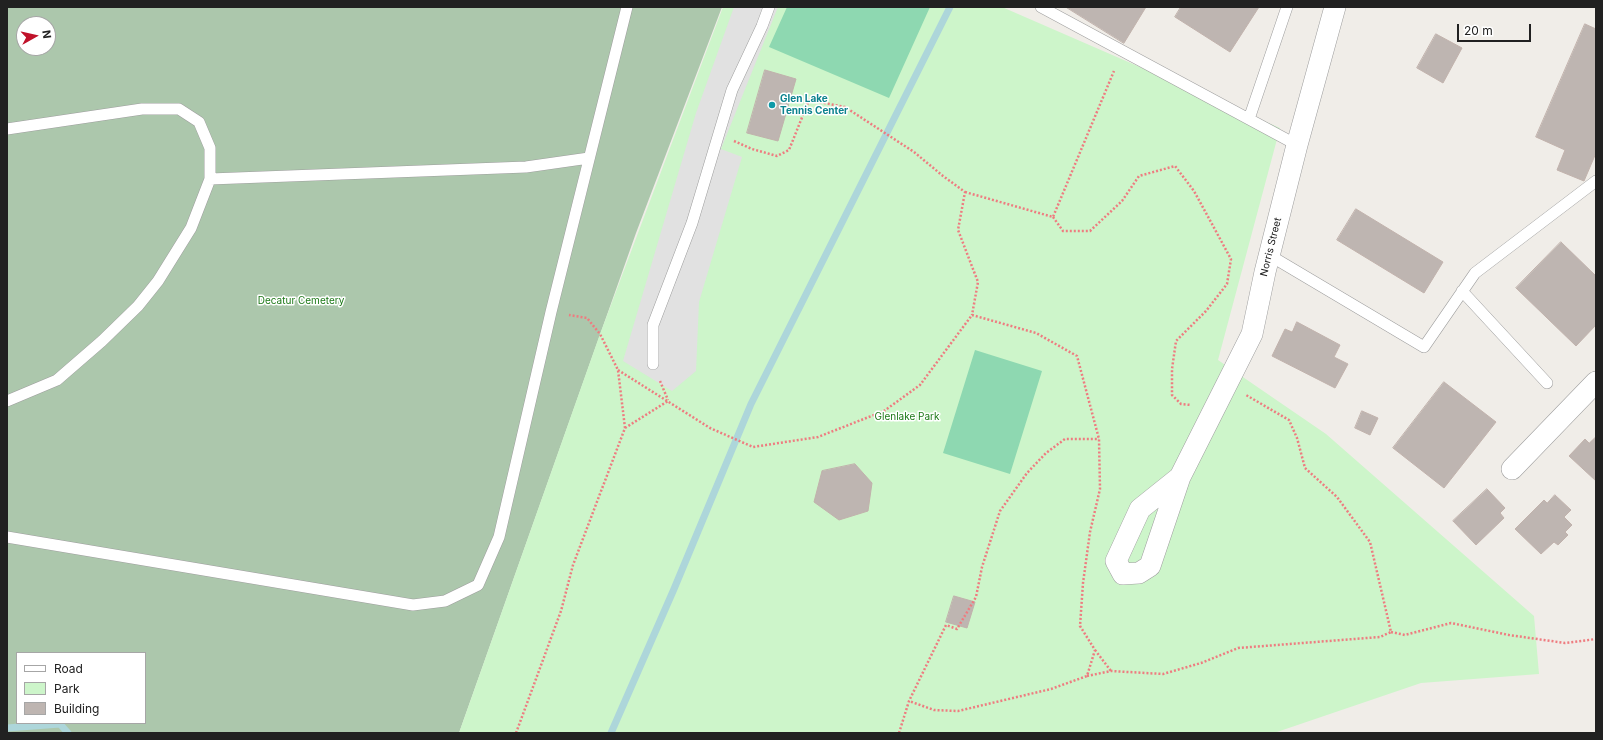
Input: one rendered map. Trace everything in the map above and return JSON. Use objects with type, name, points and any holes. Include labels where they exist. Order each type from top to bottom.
[{"type":"street","name":"Norris Street","points":[[1180,477],[1252,334],[1269,255],[1297,145],[1335,7]]},
{"type":"street","points":[[1512,469],[1596,382]]},
{"type":"lane","points":[[7,537],[413,605],[445,601],[478,584],[499,537],[588,158],[627,7]]},
{"type":"lane","points":[[653,364],[653,325],[692,223],[732,90],[762,26],[769,7]]},
{"type":"lane","points":[[1041,7],[1297,145]]},
{"type":"lane","points":[[1249,119],[1287,7]]},
{"type":"lane","points":[[7,129],[142,109],[179,109],[199,122],[210,148],[210,179],[187,234],[158,281],[138,306],[102,341],[57,380],[7,401]]},
{"type":"lane","points":[[210,179],[526,167],[588,158]]},
{"type":"lane","points":[[1269,255],[1424,347],[1475,273],[1596,181]]},
{"type":"lane","points":[[1462,291],[1548,383]]},
{"type":"path","points":[[1053,217],[1114,71]]},
{"type":"path","points":[[719,135],[752,149],[777,156],[789,150],[809,100],[845,107],[899,142],[965,192],[1053,217],[1063,231],[1090,231],[1122,202],[1139,176],[1175,166],[1194,191],[1231,259],[1227,284],[1206,311],[1176,341],[1172,369],[1172,395],[1181,404],[1214,409]]},
{"type":"path","points":[[618,370],[668,400],[710,428],[753,447],[818,437],[884,411],[920,386],[972,315],[978,282],[958,230],[965,192]]},
{"type":"path","points":[[516,733],[561,611],[572,565],[625,428],[618,370],[600,334],[587,318],[551,312]]},
{"type":"path","points":[[972,315],[1036,333],[1077,356],[1099,439],[1100,488],[1090,532],[1083,583],[1080,626],[1111,672]]},
{"type":"path","points":[[1227,384],[1290,420],[1297,438],[1304,468],[1337,497],[1370,542],[1391,632]]},
{"type":"path","points":[[625,428],[668,400]]},
{"type":"path","points":[[898,733],[909,701],[946,625],[957,629],[976,597],[982,567],[1000,511],[1027,472],[1046,453],[1065,439],[1099,439]]},
{"type":"path","points":[[909,701],[934,710],[958,710],[1051,689],[1087,676],[1111,672],[1163,674],[1201,663],[1238,648],[1380,637],[1391,632],[1405,635],[1451,623],[1508,635],[1565,643],[1596,639]]},
{"type":"path","points":[[1087,676],[1095,650]]},
{"type":"green space","name":"Decatur Cemetery","points":[[7,7],[722,7],[636,233],[459,733],[7,733]]},
{"type":"green space","name":"Glenlake Park","points":[[723,7],[1002,7],[1280,128],[1218,360],[1326,434],[1534,616],[1539,674],[1421,683],[1274,733],[459,733],[600,334]]},
{"type":"green space","points":[[787,7],[930,7],[889,98],[769,47]]},
{"type":"green space","points":[[975,350],[1042,371],[1010,474],[943,453]]},
{"type":"shaded area","points":[[734,7],[778,7],[721,149],[742,157],[699,302],[696,371],[672,391],[623,361],[696,113]]},
{"type":"building","points":[[1066,7],[1146,7],[1124,43]]},
{"type":"building","points":[[1181,7],[1259,7],[1230,52],[1175,17]]},
{"type":"building","points":[[1585,24],[1596,29],[1596,153],[1584,181],[1557,170],[1565,150],[1536,137]]},
{"type":"building","points":[[1436,34],[1462,48],[1443,83],[1417,68]]},
{"type":"building","name":"Glen Lake Tennis Center","points":[[765,70],[796,79],[778,141],[747,133]]},
{"type":"building","points":[[1356,209],[1443,262],[1424,293],[1337,240]]},
{"type":"building","points":[[1561,242],[1596,276],[1596,325],[1576,346],[1516,288]]},
{"type":"building","points":[[1297,322],[1340,345],[1334,357],[1348,364],[1335,388],[1272,356],[1285,329],[1292,332]]},
{"type":"building","points":[[1444,382],[1496,422],[1444,488],[1393,448]]},
{"type":"building","points":[[1362,411],[1378,418],[1370,435],[1355,428]]},
{"type":"building","points":[[1596,437],[1596,481],[1569,456],[1585,439],[1589,443]]},
{"type":"building","points":[[855,464],[872,483],[868,511],[839,520],[814,502],[822,471]]},
{"type":"building","points":[[1487,489],[1505,508],[1500,513],[1504,518],[1476,545],[1453,521]]},
{"type":"building","points":[[1555,495],[1571,510],[1564,517],[1572,525],[1565,532],[1568,535],[1558,545],[1554,542],[1541,554],[1515,529],[1544,500],[1547,503]]},
{"type":"building","points":[[954,596],[975,602],[967,628],[946,622]]},
{"type":"waterway","points":[[611,733],[674,589],[751,404],[950,7]]},
{"type":"waterway","points":[[7,728],[60,724],[68,733]]},
{"type":"place","name":"Glen Lake Tennis Center","points":[[772,105]]}]
